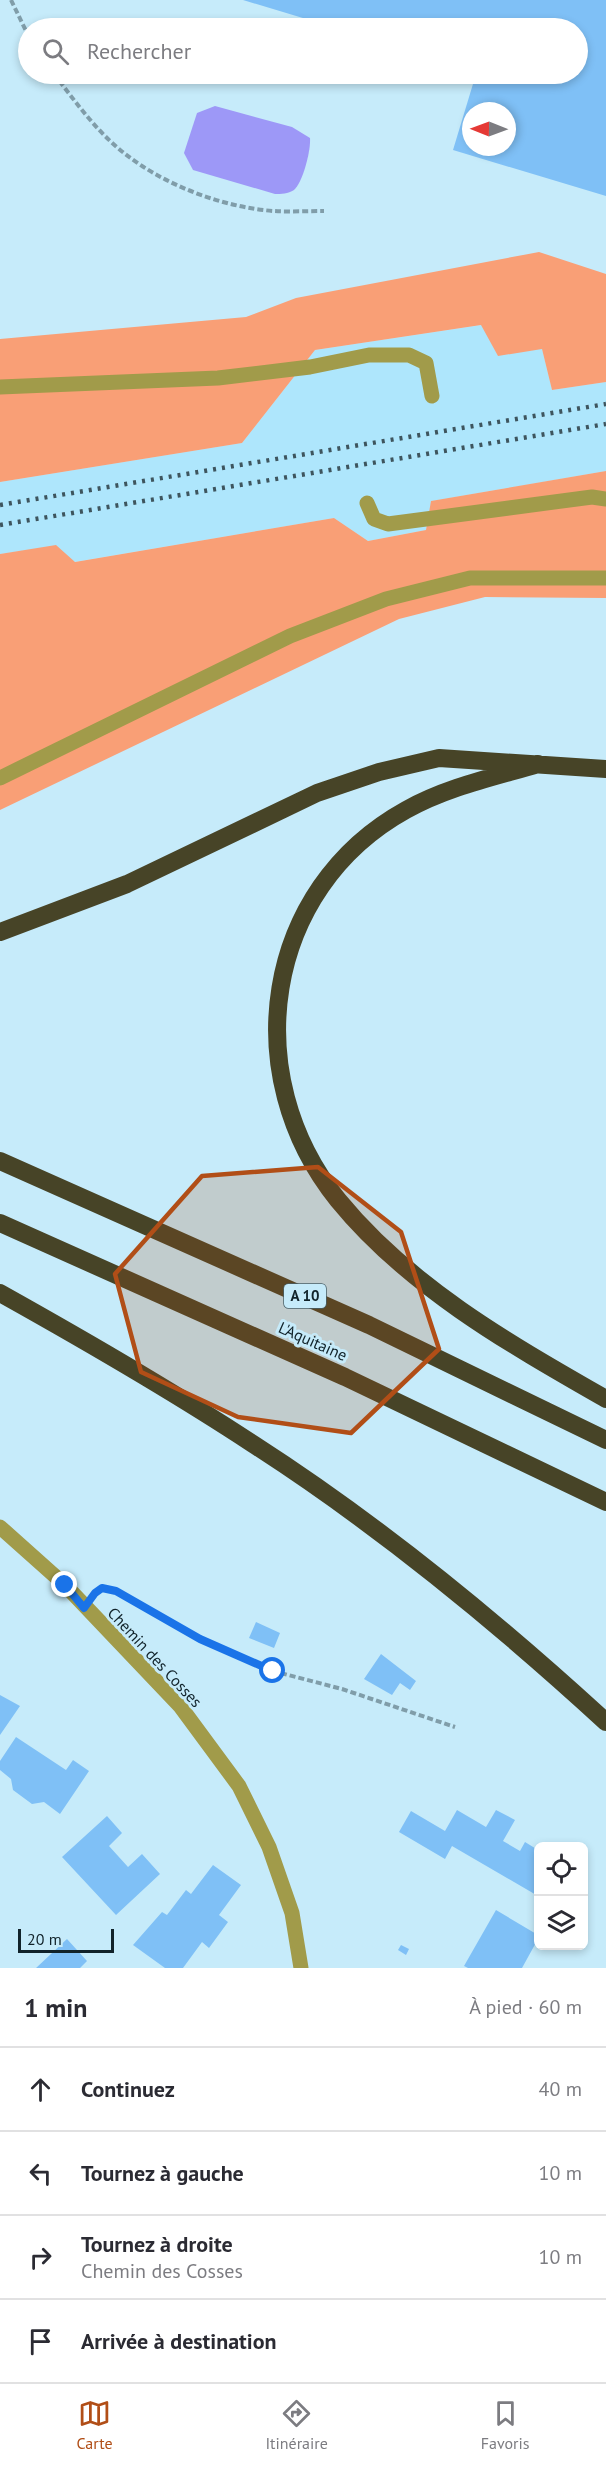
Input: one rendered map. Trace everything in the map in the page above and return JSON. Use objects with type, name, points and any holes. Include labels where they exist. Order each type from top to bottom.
[{"type":"highway","points":[[0,932],[127,884],[317,793],[379,772],[439,758],[606,769]]},
{"type":"highway","points":[[538,765],[447,791],[406,809],[346,854],[305,913],[289,949],[279,987],[278,1063],[291,1118],[304,1148],[337,1199],[369,1235],[455,1306],[521,1350],[606,1398]]},
{"type":"highway","name":"A 10","points":[[0,1161],[369,1325],[606,1440]]},
{"type":"highway","name":"L'Aquitaine","points":[[0,1223],[345,1377],[606,1502]]},
{"type":"highway","points":[[0,1293],[100,1349],[264,1452],[449,1586],[535,1657],[606,1722]]},
{"type":"street","points":[[0,387],[218,378],[310,367],[369,356],[409,355],[426,363],[432,396]]},
{"type":"street","points":[[367,503],[374,519],[388,524],[592,497],[606,499]]},
{"type":"street","points":[[0,778],[290,636],[386,599],[470,578],[606,578]]},
{"type":"street","name":"Chemin des Cosses","points":[[0,1527],[65,1585],[84,1608],[180,1706],[239,1786],[269,1847],[281,1880],[292,1914],[301,1968]]},
{"type":"path","points":[[11,0],[20,18]]},
{"type":"path","points":[[62,84],[84,113],[124,153],[172,182],[221,202],[272,211],[324,211]]},
{"type":"path","points":[[84,1608],[95,1593],[102,1588],[116,1591],[200,1639],[273,1671],[342,1689],[455,1727]]},
{"type":"highlighted area","points":[[318,1167],[401,1232],[439,1349],[351,1433],[238,1417],[141,1372],[115,1274],[202,1176]]},
{"type":"shaded area","points":[[215,106],[292,127],[310,138],[306,166],[294,190],[275,194],[193,170],[184,153],[197,113]]},
{"type":"shaded area","points":[[539,252],[606,274],[606,382],[552,390],[542,349],[498,356],[481,325],[315,350],[242,443],[0,482],[0,339],[246,317],[296,298]]},
{"type":"shaded area","points":[[482,325],[542,349],[552,390],[606,382],[606,471],[432,501],[426,530],[368,541],[334,518],[74,562],[56,546],[0,554],[0,482],[242,443],[315,350]]},
{"type":"shaded area","points":[[606,471],[606,598],[485,597],[399,619],[0,810],[0,554],[56,545],[75,562],[334,518],[368,541],[426,530],[431,501]]},
{"type":"building","points":[[243,0],[606,0],[606,196],[473,156],[516,156],[516,102],[468,102],[473,84],[588,84],[588,18],[303,18]]},
{"type":"building","points":[[462,120],[462,153],[453,150]]},
{"type":"building","points":[[256,1622],[280,1633],[274,1648],[249,1638]]},
{"type":"building","points":[[381,1654],[416,1681],[410,1690],[400,1683],[392,1695],[364,1679]]},
{"type":"building","points":[[0,1695],[20,1706],[0,1735]]},
{"type":"building","points":[[16,1737],[66,1770],[73,1760],[89,1771],[60,1814],[44,1802],[32,1804],[13,1790],[11,1779],[0,1770],[0,1761]]},
{"type":"building","points":[[457,1810],[486,1827],[496,1810],[515,1820],[503,1841],[520,1851],[525,1842],[534,1848],[534,1894],[452,1846],[445,1859],[399,1832],[411,1811],[445,1831]]},
{"type":"building","points":[[107,1816],[122,1833],[109,1846],[128,1867],[142,1854],[160,1874],[116,1915],[62,1857]]},
{"type":"building","points":[[213,1865],[241,1885],[219,1915],[228,1922],[209,1948],[202,1942],[183,1968],[165,1968],[133,1945],[162,1912],[167,1915],[186,1890],[191,1894]]},
{"type":"building","points":[[496,1910],[534,1933],[534,1946],[522,1968],[468,1968],[464,1966]]},
{"type":"building","points":[[67,1939],[87,1961],[80,1968],[36,1968]]},
{"type":"building","points":[[401,1945],[409,1949],[406,1955],[398,1950]]},
{"type":"railway","points":[[0,505],[606,404]]},
{"type":"railway","points":[[0,525],[606,424]]},
{"type":"route","points":[[65,1585],[84,1608],[95,1593],[102,1588],[116,1591],[200,1639],[273,1671]]}]
